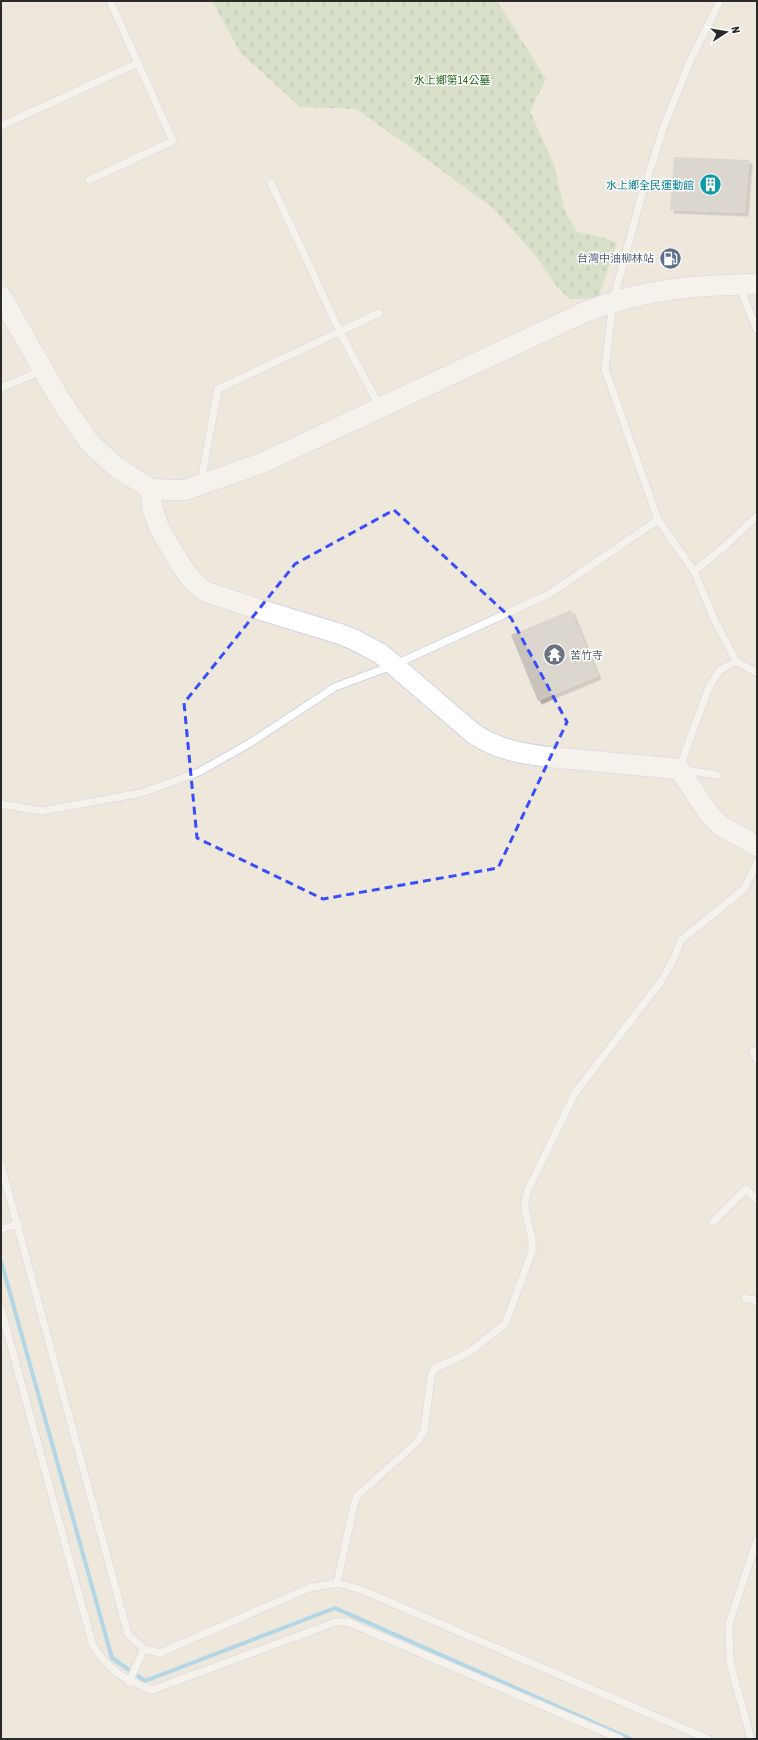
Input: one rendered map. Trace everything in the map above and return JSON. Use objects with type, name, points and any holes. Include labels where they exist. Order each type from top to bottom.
[{"type":"main road","points":[[1,296],[43,370],[89,442],[116,467],[151,489],[185,490],[262,463],[580,314],[613,301],[680,288],[748,284]]},
{"type":"main road","points":[[151,489],[152,507],[160,528],[184,570],[191,580],[204,591],[265,612],[340,634],[381,654],[474,734],[489,744],[512,752],[541,756],[679,769],[713,818],[721,826],[757,846]]},
{"type":"lane","points":[[89,180],[173,141],[110,1]]},
{"type":"lane","points":[[720,1],[689,63],[663,129],[640,201],[613,301],[605,369],[658,520],[694,571],[714,619],[736,661],[757,674]]},
{"type":"lane","points":[[1,126],[138,63]]},
{"type":"lane","points":[[270,183],[340,332],[380,407]]},
{"type":"lane","points":[[748,284],[757,330]]},
{"type":"lane","points":[[200,485],[218,389],[379,314]]},
{"type":"lane","points":[[1,388],[43,370]]},
{"type":"lane","points":[[694,571],[724,547],[757,516]]},
{"type":"lane","points":[[1,804],[42,811],[148,790],[199,772],[290,718],[335,687],[394,665],[549,594],[658,520]]},
{"type":"lane","points":[[717,775],[679,769],[709,687],[720,670],[736,661]]},
{"type":"lane","points":[[337,1583],[357,1496],[416,1443],[424,1431],[431,1377],[434,1369],[468,1353],[505,1324],[532,1252],[532,1240],[525,1209],[525,1201],[528,1190],[575,1093],[662,980],[675,956],[681,940],[744,889],[757,863]]},
{"type":"lane","points":[[757,1050],[753,1052],[757,1060]]},
{"type":"lane","points":[[1,1164],[128,1634],[144,1649],[160,1653],[309,1588],[337,1583],[362,1590],[708,1739]]},
{"type":"lane","points":[[713,1222],[746,1189],[757,1200]]},
{"type":"lane","points":[[1,1229],[18,1224]]},
{"type":"lane","points":[[745,1298],[757,1301]]},
{"type":"lane","points":[[1,1309],[93,1646],[105,1664],[129,1682],[152,1690],[336,1622],[348,1622],[620,1739]]},
{"type":"lane","points":[[751,1739],[730,1663],[729,1624],[757,1540]]},
{"type":"lane","points":[[129,1682],[144,1649]]},
{"type":"highlighted area","points":[[394,510],[511,618],[567,722],[498,868],[323,899],[197,838],[184,703],[295,564]]},
{"type":"green space","name":"水上鄉第14公墓","points":[[212,1],[497,1],[546,79],[530,111],[554,165],[565,212],[577,232],[605,238],[617,243],[598,298],[570,299],[557,287],[536,256],[493,208],[356,109],[300,107],[240,52]]},
{"type":"building","name":"水上鄉全民運動館","points":[[674,157],[749,160],[745,213],[670,210]]},
{"type":"building","name":"苦竹寺","points":[[571,610],[598,676],[538,701],[511,635]]},
{"type":"waterway","points":[[1,1261],[112,1658],[145,1681],[335,1608],[631,1739]]},
{"type":"place","name":"水上鄉全民運動館","points":[[710,185]]},
{"type":"place","name":"台灣中油柳林站","points":[[670,258]]},
{"type":"place","name":"苦竹寺","points":[[554,655]]}]
